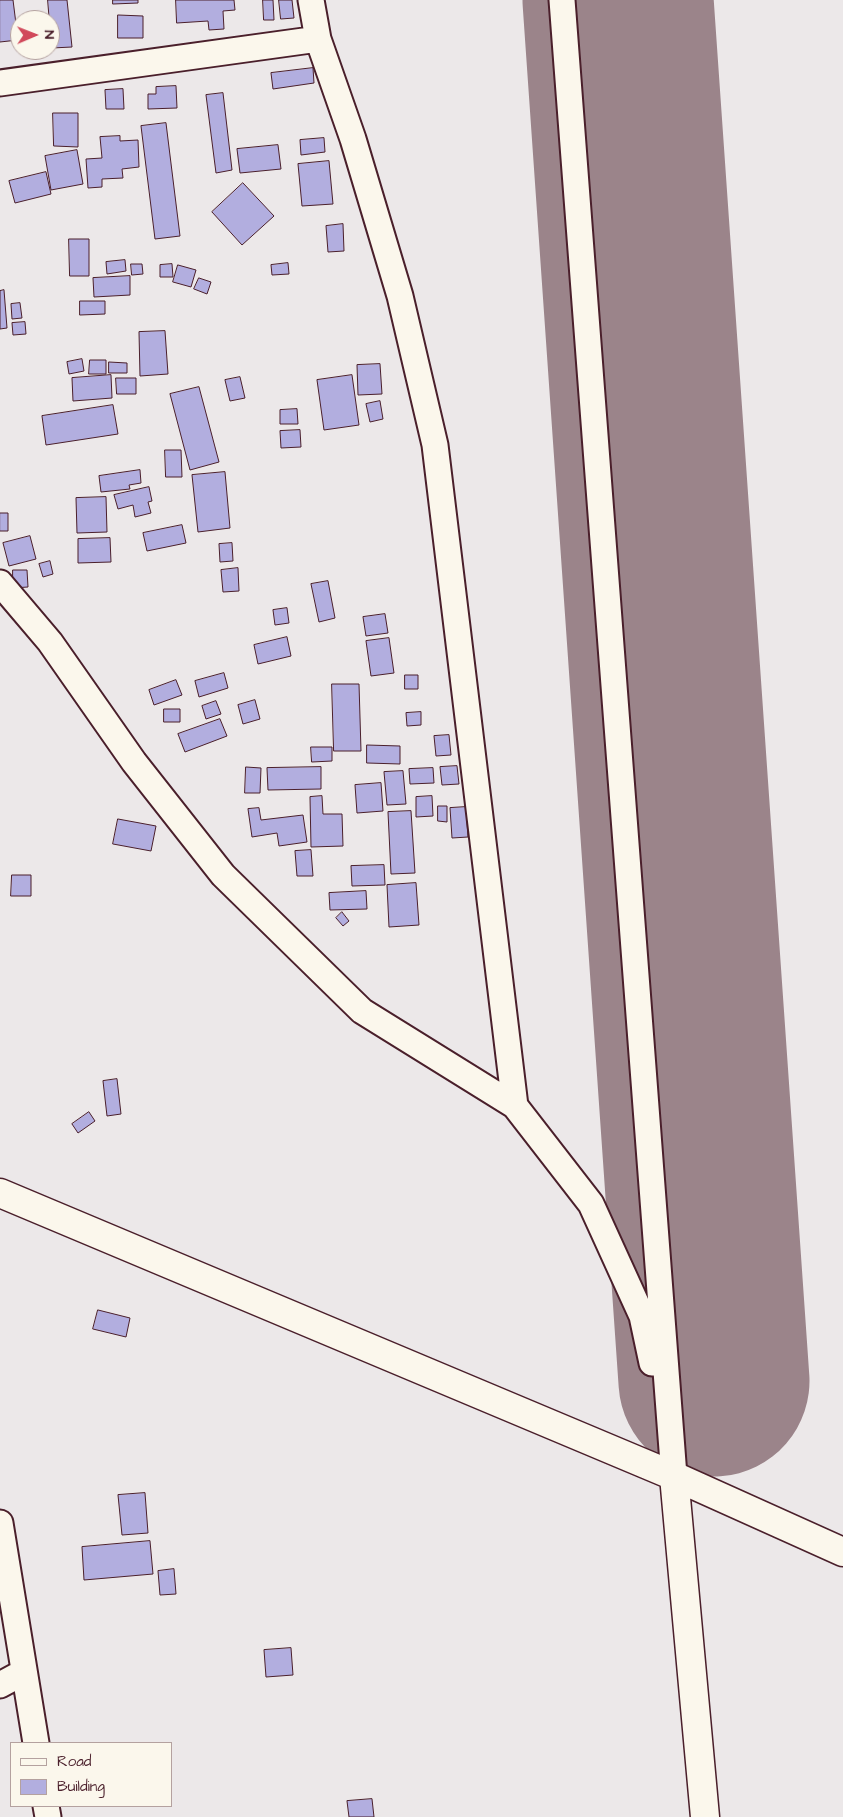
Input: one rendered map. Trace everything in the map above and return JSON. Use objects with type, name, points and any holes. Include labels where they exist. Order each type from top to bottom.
[{"type":"street","points":[[311,0],[318,40],[353,139],[400,296],[435,445],[514,1106]]},
{"type":"street","points":[[562,0],[674,1476],[705,1817]]},
{"type":"street","points":[[0,83],[318,40]]},
{"type":"street","points":[[0,583],[50,642],[134,762],[223,875],[362,1011],[514,1106],[591,1204],[642,1316],[674,1476]]},
{"type":"street","points":[[0,1193],[674,1476],[843,1552]]},
{"type":"street","points":[[0,1523],[36,1742]]},
{"type":"street","points":[[0,1685],[24,1672]]},
{"type":"building","points":[[0,0],[13,0],[14,10],[10,10],[10,41],[0,42]]},
{"type":"building","points":[[48,0],[67,0],[72,47],[60,48],[60,10],[49,10]]},
{"type":"building","points":[[113,0],[138,0],[138,3],[113,4]]},
{"type":"building","points":[[176,0],[234,0],[235,10],[223,11],[224,29],[209,30],[208,21],[177,23]]},
{"type":"building","points":[[263,0],[273,0],[274,20],[264,20]]},
{"type":"building","points":[[279,0],[292,0],[294,18],[281,19]]},
{"type":"building","points":[[118,15],[143,16],[143,38],[118,38]]},
{"type":"building","points":[[313,68],[314,83],[273,89],[271,73]]},
{"type":"building","points":[[176,86],[177,108],[148,109],[148,94],[156,94],[156,87]]},
{"type":"building","points":[[123,89],[124,109],[106,109],[105,90]]},
{"type":"building","points":[[223,93],[232,170],[216,173],[206,95]]},
{"type":"building","points":[[53,113],[78,113],[78,147],[54,146]]},
{"type":"building","points":[[166,123],[180,236],[155,239],[141,126]]},
{"type":"building","points":[[120,136],[120,141],[138,140],[139,167],[122,169],[123,178],[102,179],[102,187],[88,188],[86,159],[102,158],[100,137]]},
{"type":"building","points":[[324,138],[325,152],[301,155],[300,140]]},
{"type":"building","points":[[278,145],[281,169],[240,173],[237,149]]},
{"type":"building","points":[[77,150],[83,184],[51,190],[45,156]]},
{"type":"building","points":[[329,161],[333,204],[302,206],[298,164]]},
{"type":"building","points":[[46,172],[51,194],[15,203],[9,181]]},
{"type":"building","points":[[243,183],[274,216],[242,245],[212,212]]},
{"type":"building","points":[[343,224],[344,251],[328,252],[326,226]]},
{"type":"building","points":[[69,239],[89,239],[89,276],[70,276]]},
{"type":"building","points":[[125,260],[126,271],[107,274],[106,262]]},
{"type":"building","points":[[288,263],[289,274],[272,275],[271,265]]},
{"type":"building","points":[[131,264],[142,264],[143,274],[132,275]]},
{"type":"building","points":[[172,264],[173,277],[160,277],[160,265]]},
{"type":"building","points":[[178,265],[196,270],[191,287],[173,282]]},
{"type":"building","points":[[130,276],[130,295],[94,297],[93,278]]},
{"type":"building","points":[[199,278],[211,282],[207,294],[194,289]]},
{"type":"building","points":[[4,290],[7,328],[0,329],[0,291]]},
{"type":"building","points":[[80,301],[105,301],[105,314],[80,315]]},
{"type":"building","points":[[20,303],[22,318],[12,319],[11,304]]},
{"type":"building","points":[[25,322],[26,334],[13,335],[12,323]]},
{"type":"building","points":[[165,331],[168,374],[140,376],[139,332]]},
{"type":"building","points":[[82,359],[84,371],[69,374],[67,362]]},
{"type":"building","points":[[90,360],[106,360],[106,374],[89,374]]},
{"type":"building","points":[[109,362],[127,363],[127,373],[109,373]]},
{"type":"building","points":[[380,364],[382,394],[358,395],[357,365]]},
{"type":"building","points":[[111,375],[112,398],[73,401],[72,378]]},
{"type":"building","points":[[352,375],[359,425],[324,430],[317,380]]},
{"type":"building","points":[[240,377],[245,398],[230,401],[225,380]]},
{"type":"building","points":[[116,378],[136,378],[136,394],[117,394]]},
{"type":"building","points":[[199,387],[219,462],[190,470],[170,394]]},
{"type":"building","points":[[380,401],[383,419],[370,422],[366,404]]},
{"type":"building","points":[[113,405],[118,434],[46,445],[42,416]]},
{"type":"building","points":[[297,409],[298,424],[280,424],[280,410]]},
{"type":"building","points":[[300,430],[301,447],[281,448],[280,431]]},
{"type":"building","points":[[165,450],[181,450],[182,477],[166,477]]},
{"type":"building","points":[[140,470],[141,483],[129,485],[130,489],[101,492],[99,476]]},
{"type":"building","points":[[225,472],[230,528],[198,532],[192,475]]},
{"type":"building","points":[[149,487],[152,501],[148,502],[151,513],[135,517],[133,505],[118,509],[114,495]]},
{"type":"building","points":[[106,497],[107,532],[77,533],[76,498]]},
{"type":"building","points":[[0,513],[8,513],[8,531],[0,531]]},
{"type":"building","points":[[182,525],[186,543],[147,551],[143,533]]},
{"type":"building","points":[[30,536],[36,559],[9,566],[3,543]]},
{"type":"building","points":[[110,538],[111,562],[78,563],[78,539]]},
{"type":"building","points":[[232,543],[233,561],[220,562],[219,544]]},
{"type":"building","points":[[50,561],[53,574],[43,577],[39,564]]},
{"type":"building","points":[[238,568],[239,591],[223,592],[221,570]]},
{"type":"building","points":[[13,570],[27,570],[28,587],[13,588]]},
{"type":"building","points":[[328,581],[335,618],[319,622],[311,584]]},
{"type":"building","points":[[287,608],[289,623],[275,625],[273,610]]},
{"type":"building","points":[[385,614],[388,633],[366,636],[363,617]]},
{"type":"building","points":[[287,637],[291,656],[258,664],[254,645]]},
{"type":"building","points":[[389,638],[394,673],[371,676],[366,641]]},
{"type":"building","points":[[224,673],[228,688],[199,697],[195,681]]},
{"type":"building","points":[[405,675],[418,675],[418,689],[405,689]]},
{"type":"building","points":[[176,680],[182,695],[154,705],[149,690]]},
{"type":"building","points":[[332,684],[359,684],[361,751],[334,751]]},
{"type":"building","points":[[255,700],[260,719],[243,724],[238,705]]},
{"type":"building","points":[[216,701],[221,714],[206,719],[202,706]]},
{"type":"building","points":[[164,709],[180,709],[180,722],[164,722]]},
{"type":"building","points":[[421,712],[421,725],[407,726],[406,713]]},
{"type":"building","points":[[220,719],[227,736],[185,752],[178,734]]},
{"type":"building","points":[[449,735],[451,755],[436,756],[434,736]]},
{"type":"building","points":[[367,745],[400,746],[400,764],[367,763]]},
{"type":"building","points":[[311,747],[332,747],[332,761],[312,762]]},
{"type":"building","points":[[457,766],[459,784],[442,785],[440,767]]},
{"type":"building","points":[[246,767],[261,768],[260,793],[245,793]]},
{"type":"building","points":[[321,767],[321,789],[268,790],[267,768]]},
{"type":"building","points":[[433,768],[434,783],[410,784],[409,769]]},
{"type":"building","points":[[403,771],[406,804],[387,805],[384,772]]},
{"type":"building","points":[[381,783],[383,811],[357,813],[355,785]]},
{"type":"building","points":[[322,796],[323,814],[342,814],[343,846],[311,847],[310,797]]},
{"type":"building","points":[[432,796],[433,816],[416,817],[416,797]]},
{"type":"building","points":[[438,806],[447,806],[447,822],[438,821]]},
{"type":"building","points":[[466,807],[468,837],[452,838],[450,808]]},
{"type":"building","points":[[259,808],[261,820],[303,815],[307,842],[279,846],[277,833],[252,837],[248,809]]},
{"type":"building","points":[[411,811],[415,873],[391,874],[388,812]]},
{"type":"building","points":[[118,819],[156,826],[151,851],[113,844]]},
{"type":"building","points":[[311,850],[313,876],[297,876],[295,851]]},
{"type":"building","points":[[384,865],[385,885],[352,886],[351,866]]},
{"type":"building","points":[[12,875],[31,875],[31,896],[11,896]]},
{"type":"building","points":[[416,883],[419,925],[389,927],[387,885]]},
{"type":"building","points":[[366,891],[367,909],[330,910],[329,893]]},
{"type":"building","points":[[342,912],[349,921],[343,926],[336,918]]},
{"type":"building","points":[[117,1079],[121,1114],[107,1116],[103,1081]]},
{"type":"building","points":[[89,1112],[95,1121],[78,1133],[72,1124]]},
{"type":"building","points":[[98,1310],[130,1318],[126,1337],[93,1329]]},
{"type":"building","points":[[145,1493],[148,1533],[122,1535],[118,1495]]},
{"type":"building","points":[[150,1541],[153,1574],[84,1580],[82,1547]]},
{"type":"building","points":[[174,1569],[176,1594],[160,1595],[158,1571]]},
{"type":"building","points":[[291,1648],[293,1675],[266,1677],[264,1650]]},
{"type":"building","points":[[372,1799],[374,1817],[349,1817],[347,1801]]},
{"type":"runway","points":[[618,0],[714,1381]]}]
